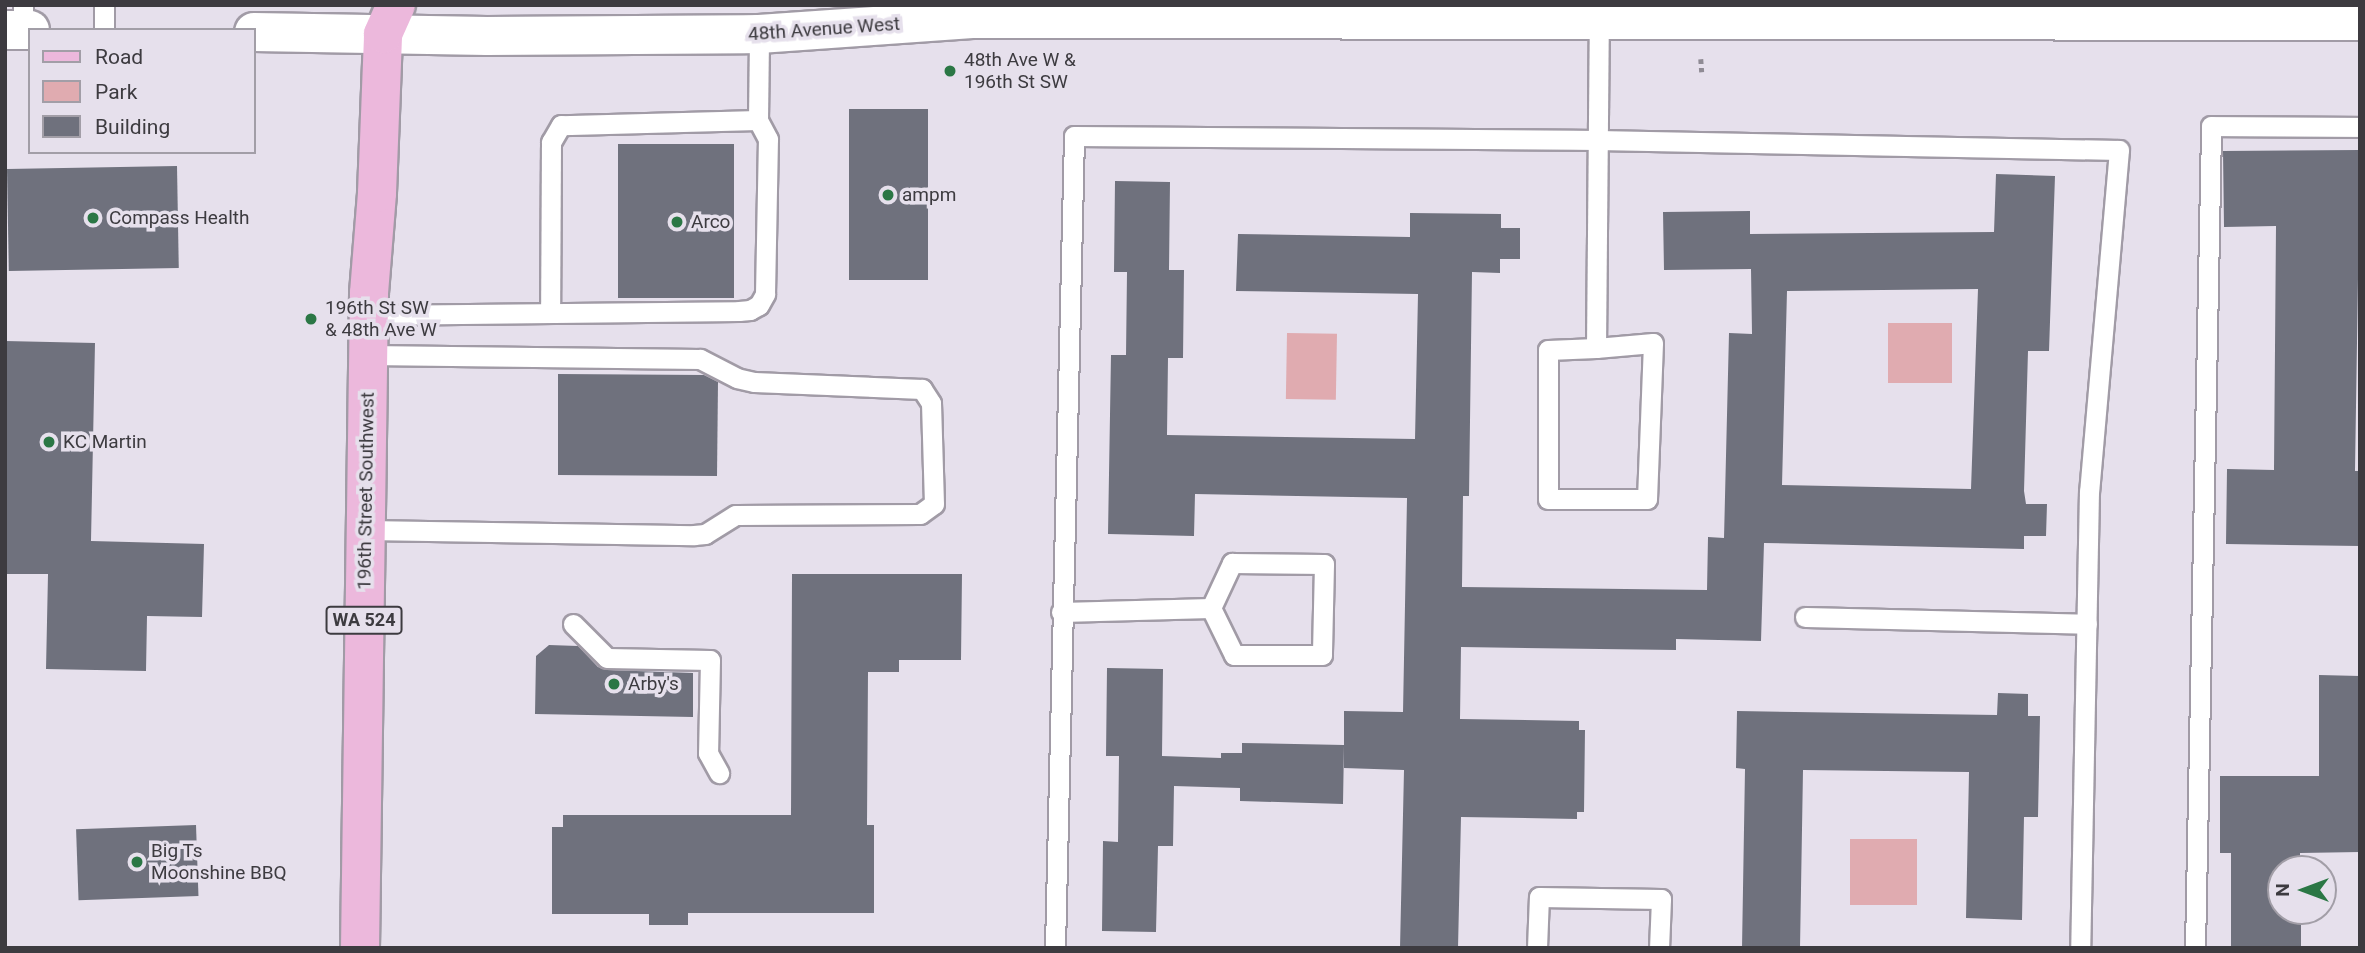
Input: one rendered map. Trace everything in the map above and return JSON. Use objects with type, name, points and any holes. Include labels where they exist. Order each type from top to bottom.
[{"type":"main road","name":"196th Street Southwest","points":[[360,948],[369,315],[384,15]]},
{"type":"street","name":"48th Avenue West","points":[[256,32],[384,15],[759,34],[976,12],[1585,15],[2039,13],[2360,21]]},
{"type":"lane","points":[[104,5],[104,28]]},
{"type":"lane","points":[[1585,15],[1597,140],[1596,348]]},
{"type":"lane","points":[[369,315],[739,311],[759,305],[765,294],[768,139],[758,120],[759,34]]},
{"type":"lane","points":[[551,313],[551,142],[561,125],[758,120]]},
{"type":"lane","points":[[2195,948],[2211,126],[2360,127]]},
{"type":"lane","points":[[1055,948],[1074,136],[1597,140],[2119,150],[2089,491],[2080,948]]},
{"type":"lane","points":[[1653,343],[1647,499],[1548,499],[1548,350],[1596,348],[1653,343]]},
{"type":"lane","points":[[366,530],[694,535],[705,534],[736,515],[920,514],[934,504],[931,403],[922,388],[754,382],[737,378],[700,359],[368,355]]},
{"type":"lane","points":[[1232,563],[1324,564],[1322,655],[1234,655],[1211,608],[1232,563]]},
{"type":"lane","points":[[1061,612],[1211,608]]},
{"type":"lane","points":[[1805,617],[2087,624]]},
{"type":"lane","points":[[573,624],[607,658],[710,660],[708,753],[719,773]]},
{"type":"lane","points":[[1537,948],[1539,897],[1661,899],[1659,948]]},
{"type":"green space","points":[[1888,323],[1952,323],[1952,383],[1888,383]]},
{"type":"green space","points":[[1287,333],[1337,334],[1336,400],[1286,399]]},
{"type":"green space","points":[[1850,839],[1917,839],[1917,905],[1850,905]]},
{"type":"building","name":"ampm","points":[[849,109],[928,109],[928,280],[849,280]]},
{"type":"building","points":[[618,144],[734,144],[734,298],[618,298]]},
{"type":"building","points":[[2360,150],[2355,471],[2360,471],[2360,546],[2226,544],[2227,469],[2274,470],[2276,226],[2224,227],[2223,151]]},
{"type":"building","points":[[177,166],[179,268],[9,271],[7,169]]},
{"type":"building","points":[[1996,174],[2055,176],[2049,351],[2028,351],[2024,491],[2026,504],[2047,504],[2046,536],[2024,536],[2024,549],[1764,543],[1761,641],[1676,639],[1676,650],[1461,647],[1460,719],[1579,721],[1579,730],[1585,730],[1584,812],[1577,812],[1577,819],[1461,817],[1458,948],[1400,948],[1404,770],[1344,768],[1344,711],[1403,712],[1407,498],[1195,494],[1194,536],[1108,534],[1111,355],[1126,355],[1127,272],[1114,272],[1115,181],[1170,182],[1169,270],[1184,270],[1183,358],[1168,358],[1167,435],[1415,439],[1418,294],[1236,291],[1238,234],[1410,237],[1410,213],[1501,214],[1501,228],[1520,228],[1520,259],[1500,259],[1500,273],[1472,272],[1469,496],[1463,496],[1462,587],[1707,590],[1708,537],[1724,538],[1729,333],[1752,334],[1751,269],[1664,270],[1663,212],[1750,211],[1750,234],[1994,232]],"holes":[[[1978,289],[1971,489],[1782,485],[1787,291]]]},
{"type":"building","name":"KC Martin","points":[[5,341],[95,343],[91,541],[204,544],[202,617],[147,616],[146,671],[46,669],[48,574],[5,574]]},
{"type":"building","points":[[558,374],[704,375],[718,382],[717,476],[558,475]]},
{"type":"building","points":[[792,574],[962,574],[961,660],[899,660],[899,672],[868,672],[867,825],[874,825],[874,913],[688,913],[688,925],[649,925],[649,914],[552,914],[552,827],[563,827],[563,815],[791,815]]},
{"type":"building","name":"Arby's","points":[[549,645],[578,646],[598,667],[607,670],[693,673],[693,717],[535,714],[536,656]]},
{"type":"building","points":[[1107,668],[1163,669],[1162,756],[1221,758],[1221,753],[1242,753],[1242,743],[1344,745],[1343,804],[1240,801],[1240,788],[1174,786],[1173,846],[1158,846],[1156,932],[1102,931],[1103,841],[1118,842],[1119,756],[1106,756]]},
{"type":"building","points":[[2319,675],[2360,676],[2360,852],[2267,855],[2267,925],[2301,925],[2301,948],[2231,948],[2231,853],[2220,853],[2220,776],[2319,776]]},
{"type":"building","points":[[1998,693],[2028,694],[2028,716],[2040,716],[2038,817],[2024,817],[2022,920],[1966,918],[1969,772],[1803,770],[1800,948],[1742,948],[1745,769],[1736,768],[1737,711],[1997,715]]},
{"type":"building","name":"Big Ts Moonshine BBQ","points":[[196,825],[198,896],[79,900],[76,829]]},
{"type":"place","name":"48th Ave W & 196th St SW","points":[[950,71]]},
{"type":"place","name":"ampm","points":[[888,195]]},
{"type":"place","name":"Compass Health","points":[[93,218]]},
{"type":"place","name":"Arco","points":[[677,222]]},
{"type":"place","name":"196th St SW & 48th Ave W","points":[[311,319]]},
{"type":"place","name":"KC Martin","points":[[49,442]]},
{"type":"place","name":"Arby's","points":[[614,684]]},
{"type":"place","name":"Big Ts Moonshine BBQ","points":[[137,862]]}]
